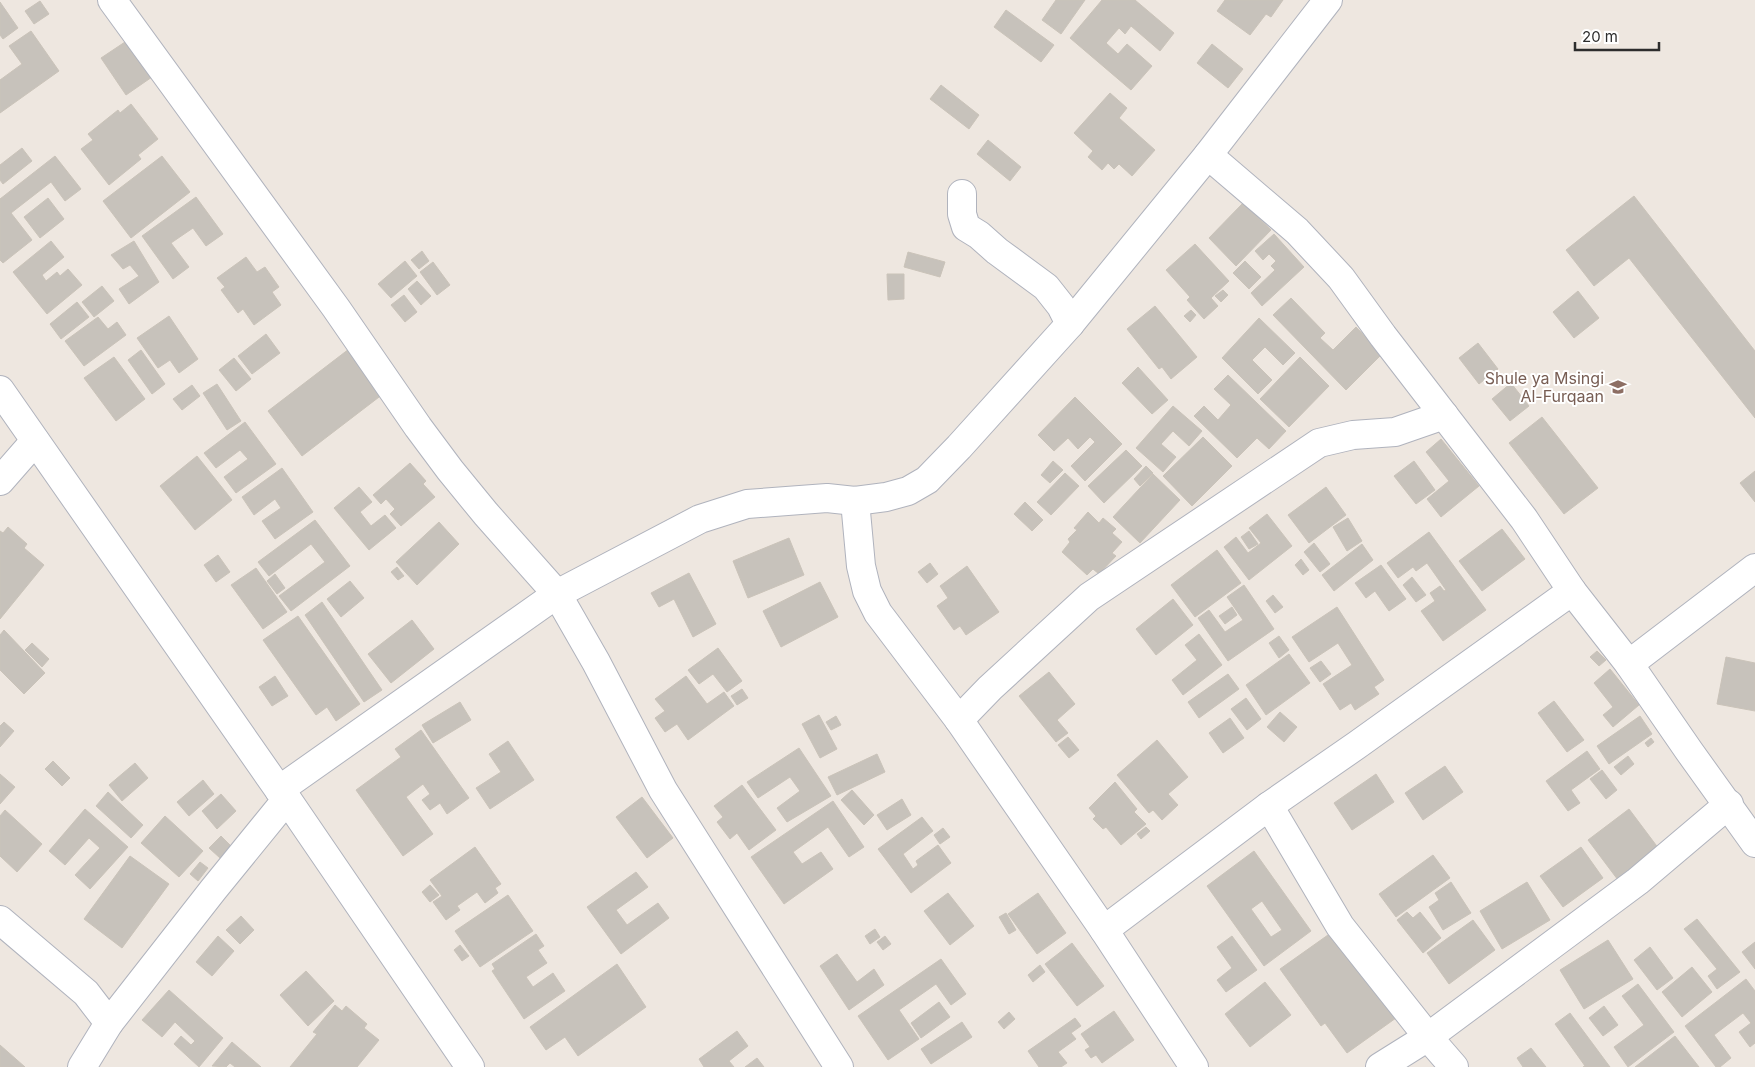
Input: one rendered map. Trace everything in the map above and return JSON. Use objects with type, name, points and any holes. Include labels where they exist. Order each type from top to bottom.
[{"type":"street","points":[[112,0],[336,308],[418,427],[486,514],[557,594],[596,662],[663,790],[839,1067]]},
{"type":"street","points":[[82,1067],[110,1024],[213,890],[283,794],[557,594],[700,519],[737,507],[747,504],[827,498],[855,501],[908,491],[927,480],[1070,324],[1208,155],[1328,0]]},
{"type":"street","points":[[1208,155],[1297,231],[1341,278],[1524,519],[1572,591],[1629,664],[1755,842]]},
{"type":"street","points":[[962,194],[962,214],[966,227],[1046,287],[1061,306],[1070,324]]},
{"type":"street","points":[[0,390],[283,794],[470,1067]]},
{"type":"street","points":[[959,720],[990,688],[1089,597],[1319,443],[1353,435],[1395,432],[1444,415]]},
{"type":"street","points":[[0,481],[35,441]]},
{"type":"street","points":[[855,501],[861,566],[867,591],[878,613],[959,720],[1104,930],[1194,1067]]},
{"type":"street","points":[[1629,664],[1755,568]]},
{"type":"street","points":[[1104,930],[1269,806],[1572,591]]},
{"type":"street","points":[[1380,1067],[1428,1037],[1638,881],[1729,804]]},
{"type":"street","points":[[1269,806],[1340,926],[1454,1067]]},
{"type":"street","points":[[0,920],[86,993],[110,1024]]},
{"type":"building","points":[[1056,0],[1085,0],[1061,34],[1042,20]]},
{"type":"building","points":[[1102,0],[1135,0],[1174,33],[1160,51],[1131,26],[1125,34],[1119,28],[1106,43],[1118,54],[1127,44],[1152,66],[1131,90],[1070,38]]},
{"type":"building","points":[[1225,0],[1283,0],[1271,17],[1266,14],[1250,35],[1217,11]]},
{"type":"building","points":[[40,1],[49,14],[34,24],[25,11]]},
{"type":"building","points":[[0,2],[18,28],[3,39],[0,35]]},
{"type":"building","points":[[1006,10],[1054,45],[1041,62],[994,27]]},
{"type":"building","points":[[31,31],[59,71],[0,113],[0,80],[22,64],[9,46]]},
{"type":"building","points":[[128,40],[152,77],[126,95],[101,58]]},
{"type":"building","points":[[1212,44],[1243,69],[1228,88],[1197,63]]},
{"type":"building","points":[[941,85],[979,115],[969,129],[930,99]]},
{"type":"building","points":[[1110,93],[1127,108],[1119,118],[1155,150],[1132,176],[1119,164],[1114,169],[1108,163],[1102,170],[1088,157],[1093,151],[1074,133]]},
{"type":"building","points":[[131,104],[158,139],[138,155],[141,159],[109,185],[81,149],[93,140],[88,134],[118,110],[120,113]]},
{"type":"building","points":[[988,140],[1021,167],[1010,181],[977,154]]},
{"type":"building","points":[[22,148],[32,161],[3,184],[0,180],[0,165]]},
{"type":"building","points":[[55,156],[81,189],[65,201],[51,182],[11,213],[32,240],[3,263],[0,260],[0,199]]},
{"type":"building","points":[[162,156],[190,192],[131,238],[103,201]]},
{"type":"building","points":[[1634,196],[1755,351],[1755,418],[1629,258],[1594,286],[1566,250]]},
{"type":"building","points":[[196,197],[223,234],[206,246],[193,228],[171,243],[189,267],[173,279],[142,236]]},
{"type":"building","points":[[48,198],[64,219],[40,238],[24,217]]},
{"type":"building","points":[[1243,203],[1271,230],[1236,266],[1209,238]]},
{"type":"building","points":[[1274,234],[1304,267],[1262,306],[1251,293],[1275,270],[1271,266],[1276,261],[1269,254],[1263,260],[1255,251]]},
{"type":"building","points":[[51,241],[64,257],[42,275],[46,281],[57,272],[60,276],[68,269],[82,285],[47,314],[13,272]]},
{"type":"building","points":[[134,241],[159,282],[129,304],[119,289],[139,276],[130,265],[123,269],[111,255]]},
{"type":"building","points":[[1195,244],[1229,281],[1211,298],[1218,306],[1204,319],[1187,300],[1190,297],[1166,270]]},
{"type":"building","points":[[422,251],[429,261],[419,269],[411,260]]},
{"type":"building","points":[[908,252],[945,262],[940,277],[904,267]]},
{"type":"building","points":[[246,257],[257,272],[265,267],[279,287],[272,292],[281,305],[254,325],[243,309],[238,313],[221,290],[225,287],[217,278]]},
{"type":"building","points":[[405,261],[417,276],[391,298],[378,284]]},
{"type":"building","points":[[1245,261],[1261,277],[1249,289],[1233,273]]},
{"type":"building","points":[[433,262],[450,285],[437,295],[420,272]]},
{"type":"building","points":[[887,274],[904,274],[904,299],[888,300]]},
{"type":"building","points":[[417,281],[431,296],[421,305],[408,289]]},
{"type":"building","points":[[102,286],[114,301],[94,317],[82,302]]},
{"type":"building","points":[[1223,290],[1228,295],[1221,302],[1215,296]]},
{"type":"building","points":[[1578,291],[1599,318],[1574,338],[1553,312]]},
{"type":"building","points":[[404,295],[417,312],[405,322],[391,305]]},
{"type":"building","points":[[1291,298],[1325,333],[1320,338],[1333,350],[1356,327],[1382,354],[1346,390],[1273,315]]},
{"type":"building","points":[[77,302],[89,317],[61,339],[50,324]]},
{"type":"building","points":[[1155,306],[1197,357],[1171,379],[1162,367],[1159,369],[1127,329]]},
{"type":"building","points":[[1191,310],[1196,315],[1190,322],[1184,316]]},
{"type":"building","points":[[169,316],[198,359],[179,373],[170,360],[158,368],[137,338]]},
{"type":"building","points":[[98,317],[108,329],[117,322],[126,335],[84,366],[65,341]]},
{"type":"building","points":[[1259,318],[1295,353],[1283,365],[1265,347],[1252,360],[1272,380],[1258,394],[1222,358]]},
{"type":"building","points":[[266,334],[280,353],[252,374],[238,356]]},
{"type":"building","points":[[1478,343],[1498,369],[1479,384],[1459,358]]},
{"type":"building","points":[[349,349],[383,394],[302,456],[268,411]]},
{"type":"building","points":[[141,350],[165,384],[152,394],[128,360]]},
{"type":"building","points":[[114,357],[145,399],[116,421],[84,378]]},
{"type":"building","points":[[1300,357],[1329,386],[1289,427],[1260,399]]},
{"type":"building","points":[[234,358],[251,379],[236,391],[219,370]]},
{"type":"building","points":[[1138,367],[1168,400],[1152,414],[1122,383]]},
{"type":"building","points":[[1228,375],[1286,431],[1269,449],[1257,438],[1237,458],[1194,416],[1204,406],[1218,420],[1231,405],[1214,389]]},
{"type":"building","points":[[1511,383],[1529,406],[1510,421],[1492,399]]},
{"type":"building","points":[[217,384],[241,421],[227,430],[203,393]]},
{"type":"building","points":[[192,385],[200,396],[182,410],[173,399]]},
{"type":"building","points":[[1075,397],[1122,444],[1085,481],[1071,466],[1095,442],[1090,437],[1078,449],[1068,438],[1054,451],[1038,435]]},
{"type":"building","points":[[1173,406],[1202,431],[1189,446],[1173,431],[1161,444],[1176,457],[1163,472],[1136,448]]},
{"type":"building","points":[[1542,417],[1598,488],[1564,514],[1509,443]]},
{"type":"building","points":[[245,422],[276,464],[236,493],[224,477],[248,459],[240,450],[216,468],[204,453]]},
{"type":"building","points":[[1203,437],[1232,466],[1192,506],[1163,476]]},
{"type":"building","points":[[1441,439],[1479,486],[1441,517],[1427,499],[1449,481],[1426,452]]},
{"type":"building","points":[[1126,450],[1142,466],[1104,503],[1088,486]]},
{"type":"building","points":[[197,456],[232,500],[195,530],[160,486]]},
{"type":"building","points":[[1053,461],[1063,470],[1050,483],[1041,475]]},
{"type":"building","points":[[1414,461],[1435,490],[1416,504],[1394,476]]},
{"type":"building","points":[[410,463],[426,481],[423,484],[435,497],[401,526],[390,514],[395,509],[386,499],[381,504],[373,495]]},
{"type":"building","points":[[1146,466],[1153,473],[1140,486],[1134,479]]},
{"type":"building","points":[[282,468],[313,512],[275,539],[262,521],[281,508],[275,499],[254,515],[242,497]]},
{"type":"building","points":[[1755,471],[1755,502],[1740,483]]},
{"type":"building","points":[[1065,473],[1079,486],[1051,515],[1037,502]]},
{"type":"building","points":[[1153,474],[1180,500],[1140,543],[1113,517]]},
{"type":"building","points":[[359,487],[372,502],[360,512],[371,526],[385,515],[396,528],[369,550],[334,508]]},
{"type":"building","points":[[1326,487],[1346,515],[1309,543],[1288,515]]},
{"type":"building","points":[[1025,502],[1043,520],[1032,531],[1014,514]]},
{"type":"building","points":[[1088,512],[1099,523],[1103,518],[1116,529],[1112,533],[1122,542],[1112,553],[1116,556],[1099,574],[1093,569],[1087,575],[1062,552],[1070,542],[1068,539],[1077,530],[1074,528]]},
{"type":"building","points":[[1267,514],[1292,546],[1249,580],[1224,547],[1236,537],[1248,553],[1261,543],[1249,528]]},
{"type":"building","points":[[1348,518],[1362,541],[1347,551],[1333,527]]},
{"type":"building","points":[[315,520],[350,566],[291,611],[279,596],[325,562],[311,544],[269,576],[258,562]]},
{"type":"building","points":[[439,522],[459,544],[417,585],[396,562]]},
{"type":"building","points":[[8,527],[27,544],[24,548],[44,565],[0,619],[0,531],[3,533]]},
{"type":"building","points":[[1502,529],[1525,559],[1482,591],[1459,561]]},
{"type":"building","points":[[1249,531],[1258,544],[1249,549],[1241,537]]},
{"type":"building","points":[[1429,532],[1486,610],[1443,641],[1421,611],[1435,601],[1430,593],[1440,586],[1444,591],[1446,590],[1427,563],[1416,571],[1413,567],[1398,578],[1387,563]]},
{"type":"building","points":[[789,538],[804,575],[748,598],[733,561]]},
{"type":"building","points":[[1314,543],[1330,564],[1320,572],[1304,552]]},
{"type":"building","points":[[1362,544],[1373,560],[1334,591],[1322,575]]},
{"type":"building","points":[[1217,550],[1241,583],[1195,617],[1171,585]]},
{"type":"building","points":[[218,555],[230,572],[216,582],[204,565]]},
{"type":"building","points":[[1301,559],[1309,570],[1303,575],[1295,565]]},
{"type":"building","points":[[930,563],[938,574],[927,583],[918,572]]},
{"type":"building","points":[[1381,565],[1406,599],[1389,611],[1375,591],[1366,598],[1355,583]]},
{"type":"building","points":[[967,566],[999,612],[966,635],[960,626],[954,630],[937,606],[948,598],[940,586]]},
{"type":"building","points":[[397,567],[404,576],[398,580],[391,572]]},
{"type":"building","points":[[256,568],[287,612],[263,629],[231,585]]},
{"type":"building","points":[[689,573],[716,624],[693,637],[674,599],[659,607],[651,593]]},
{"type":"building","points":[[275,574],[285,588],[277,594],[267,581]]},
{"type":"building","points":[[1412,577],[1426,595],[1416,602],[1403,585]]},
{"type":"building","points":[[350,581],[364,598],[341,617],[327,599]]},
{"type":"building","points":[[820,582],[838,617],[781,647],[763,611]]},
{"type":"building","points":[[1244,585],[1274,629],[1228,661],[1198,618],[1209,610],[1225,632],[1243,620],[1227,597]]},
{"type":"building","points":[[1273,595],[1283,607],[1275,613],[1266,601]]},
{"type":"building","points":[[1173,599],[1193,625],[1156,655],[1136,629]]},
{"type":"building","points":[[322,602],[382,690],[364,702],[305,615]]},
{"type":"building","points":[[1232,607],[1237,615],[1225,624],[1219,616]]},
{"type":"building","points":[[1337,607],[1384,680],[1374,687],[1379,694],[1355,710],[1351,703],[1340,710],[1323,684],[1352,665],[1338,643],[1309,662],[1292,637]]},
{"type":"building","points":[[298,616],[360,704],[336,721],[327,707],[316,715],[263,640]]},
{"type":"building","points":[[412,620],[434,649],[391,683],[368,654]]},
{"type":"building","points":[[4,630],[45,673],[24,694],[0,670],[0,635]]},
{"type":"building","points":[[1199,634],[1222,665],[1183,695],[1172,680],[1197,660],[1185,645]]},
{"type":"building","points":[[1279,636],[1289,650],[1279,658],[1269,643]]},
{"type":"building","points":[[32,643],[49,659],[42,667],[25,650]]},
{"type":"building","points":[[718,648],[742,681],[727,692],[713,674],[699,684],[688,670]]},
{"type":"building","points":[[1597,651],[1606,660],[1599,666],[1590,657]]},
{"type":"building","points":[[1289,654],[1310,683],[1266,715],[1246,685]]},
{"type":"building","points":[[1726,657],[1755,663],[1755,711],[1717,704]]},
{"type":"building","points":[[1321,661],[1331,674],[1320,682],[1310,668]]},
{"type":"building","points":[[1610,669],[1639,705],[1613,727],[1603,715],[1613,707],[1594,683]]},
{"type":"building","points":[[1049,672],[1075,704],[1057,720],[1068,733],[1056,742],[1019,696]]},
{"type":"building","points":[[1228,674],[1239,689],[1199,718],[1188,702]]},
{"type":"building","points":[[275,676],[288,696],[272,706],[259,687]]},
{"type":"building","points":[[686,676],[707,704],[724,692],[734,706],[688,740],[677,724],[665,732],[655,718],[665,711],[655,699]]},
{"type":"building","points":[[742,689],[748,698],[737,705],[731,696]]},
{"type":"building","points":[[1246,698],[1261,719],[1247,730],[1231,709]]},
{"type":"building","points":[[1554,701],[1584,740],[1567,752],[1538,713]]},
{"type":"building","points":[[460,702],[471,720],[433,743],[422,725]]},
{"type":"building","points":[[1280,712],[1297,727],[1284,742],[1267,727]]},
{"type":"building","points":[[819,715],[837,749],[820,758],[802,724]]},
{"type":"building","points":[[836,716],[841,725],[831,730],[826,722]]},
{"type":"building","points":[[1640,716],[1652,734],[1609,764],[1597,746]]},
{"type":"building","points":[[1230,718],[1244,738],[1223,753],[1209,733]]},
{"type":"building","points":[[4,722],[14,731],[0,747],[0,726]]},
{"type":"building","points":[[421,730],[469,798],[447,814],[440,803],[430,810],[422,800],[430,794],[423,784],[406,797],[433,834],[403,856],[356,790],[401,757],[395,749]]},
{"type":"building","points":[[1068,737],[1079,750],[1069,758],[1058,745]]},
{"type":"building","points":[[1651,738],[1654,742],[1648,747],[1645,743]]},
{"type":"building","points":[[1157,740],[1188,777],[1168,794],[1178,805],[1162,820],[1153,810],[1149,813],[1117,775]]},
{"type":"building","points":[[508,741],[534,780],[490,809],[476,788],[501,772],[489,754]]},
{"type":"building","points":[[799,748],[831,796],[787,822],[777,808],[800,791],[790,777],[758,798],[747,782]]},
{"type":"building","points":[[1587,751],[1600,769],[1571,790],[1580,803],[1568,811],[1546,781]]},
{"type":"building","points":[[877,754],[885,772],[837,795],[828,777]]},
{"type":"building","points":[[1628,756],[1634,764],[1621,775],[1614,767]]},
{"type":"building","points":[[53,761],[70,778],[62,786],[45,769]]},
{"type":"building","points":[[135,763],[148,778],[122,801],[109,785]]},
{"type":"building","points":[[1445,766],[1463,792],[1423,820],[1405,793]]},
{"type":"building","points":[[1602,770],[1617,790],[1606,799],[1590,779]]},
{"type":"building","points":[[0,774],[15,787],[0,804]]},
{"type":"building","points":[[1376,774],[1394,802],[1352,830],[1334,803]]},
{"type":"building","points":[[203,780],[214,794],[189,816],[177,802]]},
{"type":"building","points":[[1115,782],[1137,809],[1134,812],[1146,824],[1121,845],[1106,827],[1103,829],[1093,819],[1096,816],[1089,808]]},
{"type":"building","points":[[742,785],[776,830],[749,850],[737,833],[730,839],[717,822],[723,817],[714,806]]},
{"type":"building","points":[[852,790],[874,815],[864,825],[841,800]]},
{"type":"building","points":[[108,792],[143,825],[131,838],[96,806]]},
{"type":"building","points":[[221,794],[236,811],[217,829],[202,811]]},
{"type":"building","points":[[642,797],[673,838],[647,858],[616,817]]},
{"type":"building","points":[[902,799],[911,815],[887,830],[877,815]]},
{"type":"building","points":[[833,801],[864,847],[849,857],[828,827],[793,852],[802,864],[821,852],[833,869],[784,904],[751,857]]},
{"type":"building","points":[[85,809],[128,847],[90,889],[75,875],[100,848],[89,838],[65,865],[49,851]]},
{"type":"building","points":[[1629,809],[1659,849],[1618,880],[1588,840]]},
{"type":"building","points":[[5,810],[42,844],[17,872],[0,856],[0,816]]},
{"type":"building","points":[[165,816],[203,851],[179,877],[141,843]]},
{"type":"building","points":[[922,817],[933,831],[903,854],[913,869],[918,865],[916,861],[938,845],[951,863],[911,893],[878,849]]},
{"type":"building","points":[[1146,827],[1150,831],[1141,839],[1137,834]]},
{"type":"building","points":[[943,828],[950,837],[940,844],[934,835]]},
{"type":"building","points":[[221,836],[231,846],[220,858],[209,848]]},
{"type":"building","points":[[475,847],[501,884],[495,888],[498,893],[485,903],[477,892],[457,906],[460,910],[446,920],[433,902],[442,896],[430,880]]},
{"type":"building","points":[[1581,847],[1603,878],[1563,907],[1540,876]]},
{"type":"building","points":[[1254,851],[1311,931],[1264,966],[1207,886]],"holes":[[[1262,901],[1282,930],[1271,937],[1251,909]]]},
{"type":"building","points":[[1433,855],[1450,878],[1396,917],[1379,894]]},
{"type":"building","points":[[130,856],[169,884],[122,948],[84,919]]},
{"type":"building","points":[[200,862],[208,868],[198,881],[190,874]]},
{"type":"building","points":[[636,872],[648,887],[616,910],[627,925],[658,903],[669,918],[621,954],[587,907]]},
{"type":"building","points":[[1451,882],[1471,913],[1443,930],[1429,907],[1439,900],[1435,893]]},
{"type":"building","points":[[1527,882],[1550,920],[1502,949],[1480,911]]},
{"type":"building","points":[[430,885],[439,895],[430,902],[422,892]]},
{"type":"building","points":[[948,893],[974,926],[950,945],[924,911]]},
{"type":"building","points":[[1038,893],[1066,933],[1037,954],[1008,914]]},
{"type":"building","points":[[508,895],[533,931],[480,967],[455,931]]},
{"type":"building","points":[[1407,912],[1413,918],[1420,912],[1441,938],[1423,953],[1397,920]]},
{"type":"building","points":[[1006,913],[1016,930],[1009,934],[999,917]]},
{"type":"building","points":[[241,916],[254,930],[240,944],[226,930]]},
{"type":"building","points":[[1697,919],[1740,972],[1717,989],[1708,976],[1717,969],[1684,929]]},
{"type":"building","points":[[1473,920],[1495,950],[1449,984],[1427,953]]},
{"type":"building","points":[[875,929],[880,937],[870,944],[865,936]]},
{"type":"building","points":[[1335,930],[1396,1018],[1347,1053],[1325,1023],[1321,1026],[1280,969]]},
{"type":"building","points":[[536,934],[544,946],[538,950],[547,963],[526,977],[533,987],[553,973],[565,991],[524,1019],[492,971],[495,969],[492,964]]},
{"type":"building","points":[[218,936],[234,951],[212,976],[196,962]]},
{"type":"building","points":[[885,936],[891,944],[883,950],[877,942]]},
{"type":"building","points":[[1232,936],[1257,970],[1226,992],[1217,980],[1232,968],[1217,947]]},
{"type":"building","points":[[1608,940],[1633,979],[1584,1009],[1560,970]]},
{"type":"building","points":[[1755,942],[1755,969],[1742,952]]},
{"type":"building","points":[[1072,943],[1104,986],[1077,1006],[1045,964]]},
{"type":"building","points":[[460,945],[469,956],[462,961],[454,950]]},
{"type":"building","points":[[1650,947],[1673,978],[1657,990],[1634,960]]},
{"type":"building","points":[[837,954],[857,982],[874,969],[884,985],[849,1010],[820,966]]},
{"type":"building","points":[[941,959],[966,994],[951,1005],[936,984],[899,1010],[919,1039],[888,1060],[858,1016]]},
{"type":"building","points":[[617,964],[646,1007],[578,1056],[565,1037],[546,1050],[530,1027]]},
{"type":"building","points":[[1040,965],[1045,972],[1033,982],[1028,975]]},
{"type":"building","points":[[1692,967],[1712,992],[1682,1017],[1662,992]]},
{"type":"building","points":[[306,971],[334,1001],[308,1026],[280,995]]},
{"type":"building","points":[[1746,979],[1755,991],[1755,1043],[1750,1047],[1739,1032],[1751,1023],[1743,1013],[1714,1035],[1731,1058],[1720,1067],[1716,1067],[1685,1026]]},
{"type":"building","points":[[1265,982],[1291,1015],[1250,1047],[1225,1014]]},
{"type":"building","points":[[1638,984],[1674,1032],[1628,1067],[1614,1047],[1644,1025],[1622,996]]},
{"type":"building","points":[[169,990],[223,1038],[199,1067],[174,1044],[181,1036],[191,1045],[195,1041],[175,1022],[162,1037],[142,1020]]},
{"type":"building","points":[[939,1002],[950,1017],[921,1038],[911,1023]]},
{"type":"building","points":[[335,1005],[342,1011],[346,1006],[367,1024],[364,1028],[379,1040],[357,1067],[290,1067],[317,1034],[313,1032]]},
{"type":"building","points":[[1604,1006],[1618,1025],[1603,1036],[1589,1018]]},
{"type":"building","points":[[1114,1011],[1134,1040],[1102,1063],[1096,1055],[1091,1058],[1085,1050],[1090,1047],[1081,1034]]},
{"type":"building","points":[[1009,1012],[1015,1019],[1004,1029],[998,1022]]},
{"type":"building","points":[[1570,1013],[1610,1067],[1583,1067],[1585,1066],[1555,1024]]},
{"type":"building","points":[[1075,1018],[1081,1026],[1071,1033],[1076,1039],[1058,1052],[1067,1063],[1061,1067],[1039,1067],[1028,1051]]},
{"type":"building","points":[[962,1022],[972,1037],[931,1064],[921,1049]]},
{"type":"building","points":[[737,1031],[748,1046],[729,1061],[734,1067],[704,1067],[699,1059]]},
{"type":"building","points":[[1675,1036],[1699,1067],[1635,1067]]},
{"type":"building","points":[[232,1042],[261,1067],[235,1067],[230,1063],[226,1067],[212,1066]]},
{"type":"building","points":[[0,1045],[25,1067],[0,1067]]},
{"type":"building","points":[[1531,1048],[1546,1067],[1523,1067],[1517,1058]]},
{"type":"building","points":[[757,1058],[764,1067],[745,1067]]},
{"type":"place","name":"Shule ya Msingi Al-Furqaan","points":[[1618,387]]}]
